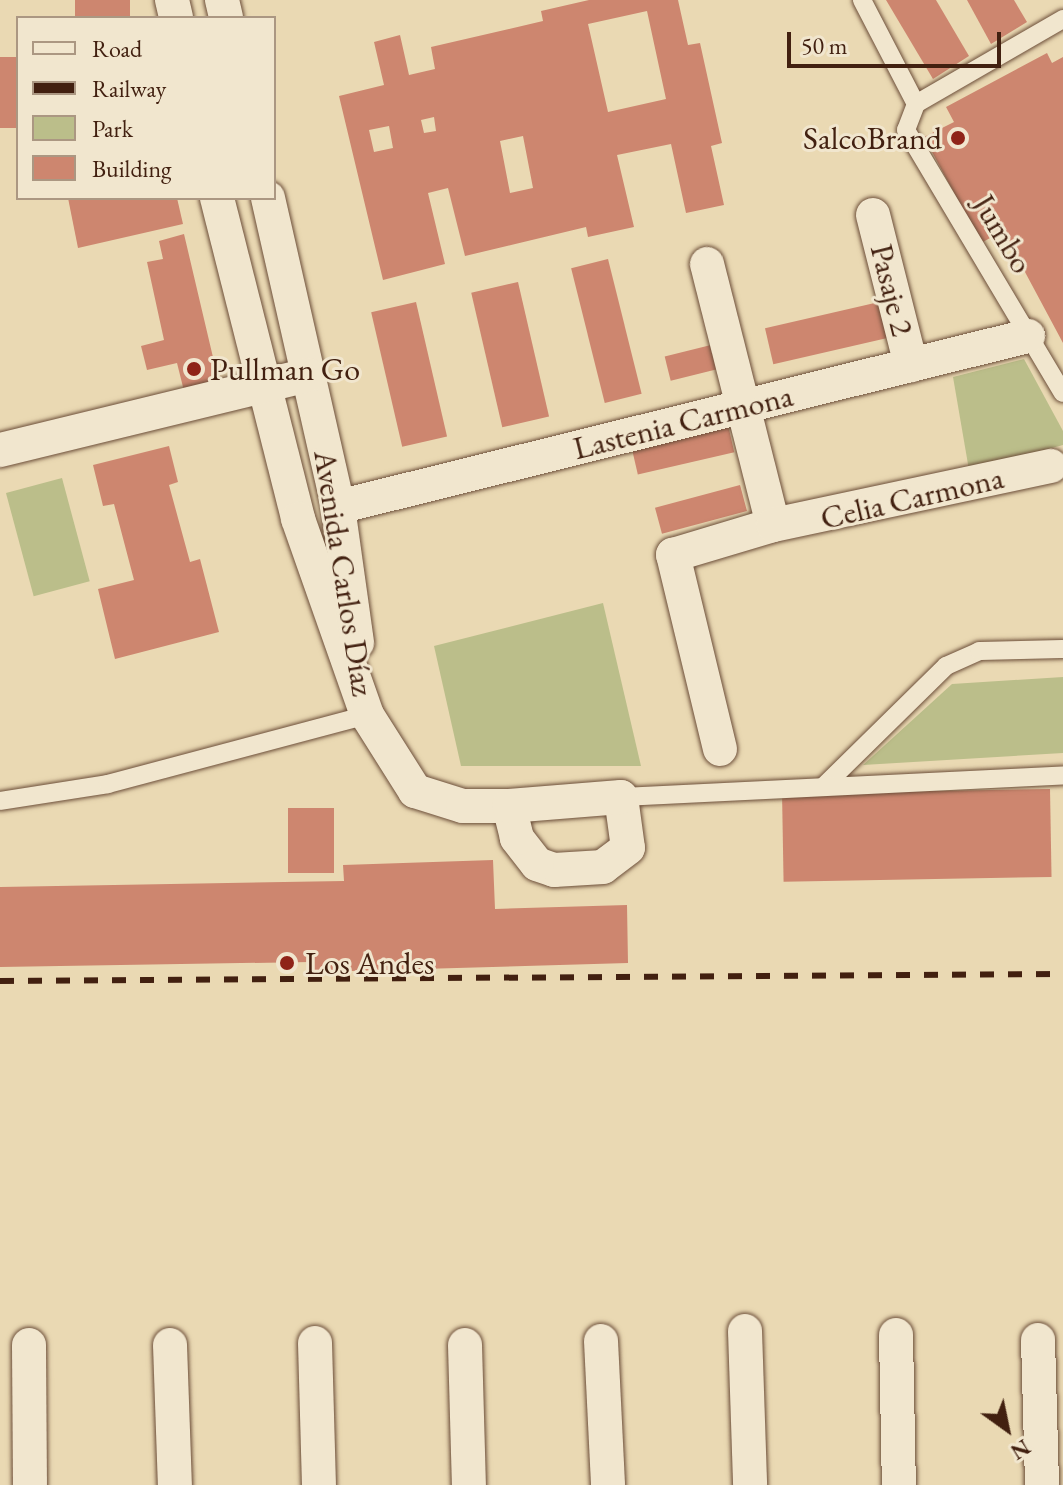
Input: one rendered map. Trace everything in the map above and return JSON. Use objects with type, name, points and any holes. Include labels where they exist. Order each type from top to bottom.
[{"type":"street","name":"Avenida Carlos Díaz","points":[[217,200],[260,386],[367,715]]},
{"type":"street","name":"Avenida Carlos Díaz","points":[[268,200],[338,507],[367,715]]},
{"type":"street","name":"Pasaje 2","points":[[873,215],[911,365]]},
{"type":"street","points":[[707,264],[773,525]]},
{"type":"street","name":"Lastenia Carmona","points":[[338,507],[1028,336]]},
{"type":"street","points":[[0,450],[308,375]]},
{"type":"street","name":"Celia Carmona","points":[[720,749],[673,555],[773,525],[1051,466]]},
{"type":"street","points":[[367,715],[415,791],[463,806],[509,806],[621,797],[628,848],[603,867],[537,864],[517,838],[509,806]]},
{"type":"street","points":[[745,1331],[750,1485]]},
{"type":"street","points":[[896,1335],[899,1485]]},
{"type":"street","points":[[1038,1340],[1042,1485]]},
{"type":"street","points":[[601,1341],[608,1485]]},
{"type":"street","points":[[315,1343],[319,1485]]},
{"type":"street","points":[[29,1345],[30,1485]]},
{"type":"street","points":[[170,1345],[175,1485]]},
{"type":"street","points":[[465,1345],[469,1485]]},
{"type":"lane","points":[[862,0],[916,104],[1063,19]]},
{"type":"lane","name":"Jumbo","points":[[916,104],[906,130],[1063,393]]},
{"type":"lane","points":[[823,787],[946,666],[979,651],[1063,649]]},
{"type":"lane","points":[[0,801],[108,784],[367,715]]},
{"type":"lane","points":[[621,797],[1063,775]]},
{"type":"green space","points":[[1024,359],[1063,431],[1063,445],[969,470],[953,377]]},
{"type":"green space","points":[[62,478],[90,581],[34,596],[6,493]]},
{"type":"green space","points":[[603,603],[641,766],[461,766],[434,646]]},
{"type":"green space","points":[[1063,677],[1063,753],[863,765],[952,684]]},
{"type":"building","points":[[75,0],[130,0],[130,16],[75,16]]},
{"type":"building","points":[[589,0],[678,0],[688,45],[700,43],[722,143],[711,146],[724,205],[686,213],[671,144],[617,155],[634,227],[588,237],[586,227],[465,256],[448,188],[428,193],[445,264],[383,280],[339,96],[384,85],[374,42],[400,35],[409,75],[435,69],[431,47],[543,21],[541,11]],"holes":[[[647,11],[666,99],[608,112],[588,24]],[[434,117],[436,131],[424,133],[421,120]],[[389,126],[393,148],[374,152],[369,130]],[[523,136],[533,188],[510,193],[500,141]]]},
{"type":"building","points":[[886,0],[936,0],[969,56],[933,79]]},
{"type":"building","points":[[967,0],[1014,0],[1027,22],[991,44]]},
{"type":"building","points":[[1047,53],[1052,63],[1063,57],[1063,343],[1003,231],[981,243],[924,137],[954,122],[946,107]]},
{"type":"building","points":[[0,57],[16,57],[16,128],[0,128]]},
{"type":"building","points":[[68,200],[177,200],[183,224],[78,248]]},
{"type":"building","points":[[184,234],[220,387],[185,395],[177,363],[147,370],[141,346],[164,340],[147,262],[163,259],[159,241]]},
{"type":"building","points":[[608,259],[642,394],[605,403],[571,268]]},
{"type":"building","points":[[518,282],[549,416],[502,427],[471,293]]},
{"type":"building","points":[[416,302],[447,436],[402,447],[371,312]]},
{"type":"building","points":[[879,302],[887,338],[773,364],[765,328]]},
{"type":"building","points":[[719,343],[725,367],[671,381],[665,357]]},
{"type":"building","points":[[728,425],[734,452],[638,475],[632,447]]},
{"type":"building","points":[[169,446],[178,482],[169,485],[190,562],[200,559],[219,632],[115,659],[98,589],[134,580],[114,504],[103,506],[93,465]]},
{"type":"building","points":[[740,485],[747,511],[662,534],[655,508]]},
{"type":"building","points":[[1050,789],[1052,877],[784,882],[782,794]]},
{"type":"building","points":[[288,808],[334,808],[334,873],[288,873]]},
{"type":"building","points":[[493,860],[495,909],[627,905],[628,963],[315,972],[310,962],[0,967],[0,887],[344,881],[343,865]]},
{"type":"railway","points":[[0,981],[1063,974]]},
{"type":"place","name":"SalcoBrand","points":[[958,138]]},
{"type":"place","name":"Pullman Go","points":[[194,369]]},
{"type":"place","name":"Los Andes","points":[[287,963]]}]
